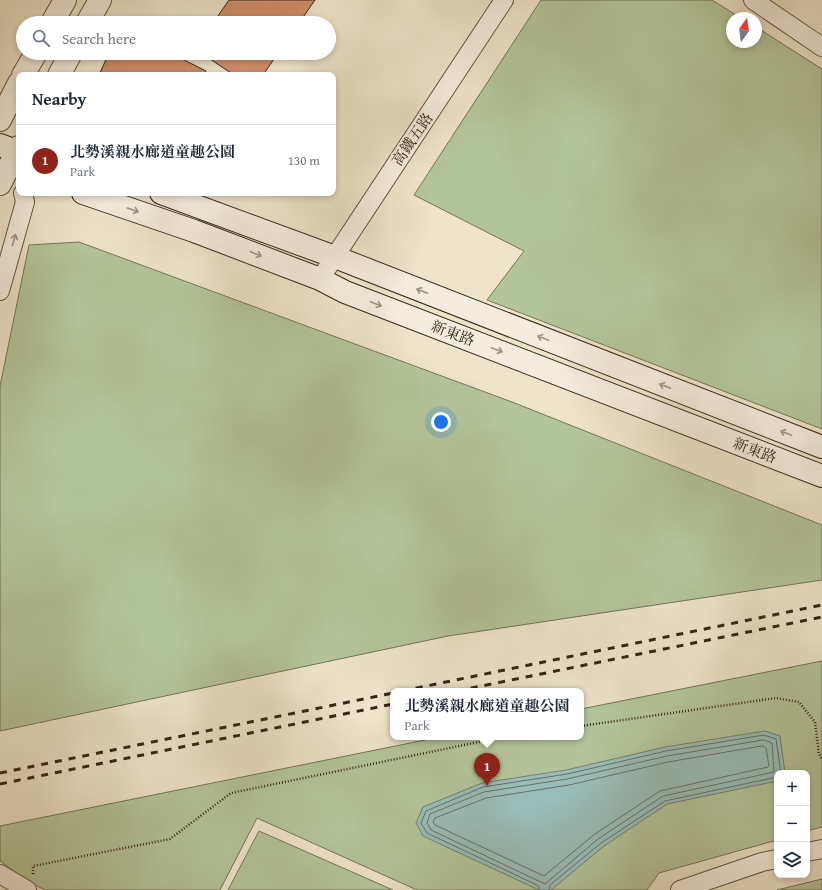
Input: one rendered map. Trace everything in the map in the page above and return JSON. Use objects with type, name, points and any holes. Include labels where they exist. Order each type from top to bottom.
[{"type":"main road","points":[[56,16],[65,0]]},
{"type":"main road","points":[[92,16],[100,0]]},
{"type":"main road","points":[[25,72],[32,60]]},
{"type":"main road","points":[[61,72],[67,60]]},
{"type":"main road","points":[[0,120],[16,88]]},
{"type":"main road","points":[[0,184],[15,153]]},
{"type":"main road","name":"新東路","points":[[92,196],[194,230],[320,279],[345,292],[822,476]]},
{"type":"main road","name":"新東路","points":[[169,196],[335,257],[822,447]]},
{"type":"street","name":"高鐵五路","points":[[320,279],[504,0]]},
{"type":"street","points":[[753,0],[822,47]]},
{"type":"street","points":[[0,291],[25,202],[24,196]]},
{"type":"street","points":[[810,851],[822,849]]},
{"type":"street","points":[[680,890],[774,859]]},
{"type":"street","points":[[0,874],[30,885]]},
{"type":"path","points":[[584,726],[776,698],[799,702],[815,722],[819,754],[822,759]]},
{"type":"path","points":[[30,885],[33,866],[170,839],[232,793],[488,740]]},
{"type":"green space","points":[[541,0],[712,0],[731,12],[726,12],[726,48],[762,48],[762,31],[822,69],[822,429],[487,300],[524,251],[414,195]]},
{"type":"green space","points":[[79,242],[512,402],[822,525],[822,580],[448,636],[0,731],[0,386],[29,245]]},
{"type":"green space","points":[[822,661],[822,827],[810,830],[810,770],[774,770],[774,841],[659,873],[647,890],[417,890],[257,818],[220,890],[45,890],[27,881],[0,861],[0,826],[425,740],[584,740],[584,708]]},
{"type":"green space","points":[[259,831],[393,890],[228,890]]},
{"type":"green space","points":[[822,879],[822,890],[777,890]]},
{"type":"water","points":[[765,731],[780,736],[785,770],[774,770],[774,782],[667,804],[604,846],[551,890],[539,890],[423,836],[416,823],[423,807],[482,783],[566,770],[665,747]]},
{"type":"building","points":[[229,0],[315,0],[304,16],[218,16]]},
{"type":"building","points":[[106,60],[184,60],[206,71],[206,72],[100,72]]},
{"type":"building","points":[[212,60],[273,60],[265,72],[230,72]]},
{"type":"railway","points":[[417,688],[822,605]]},
{"type":"railway","points":[[472,688],[822,617]]},
{"type":"railway","points":[[0,773],[390,694]]},
{"type":"railway","points":[[0,784],[390,705]]},
{"type":"place","name":"北勢溪親水廊道童趣公園","points":[[487,786]]}]
